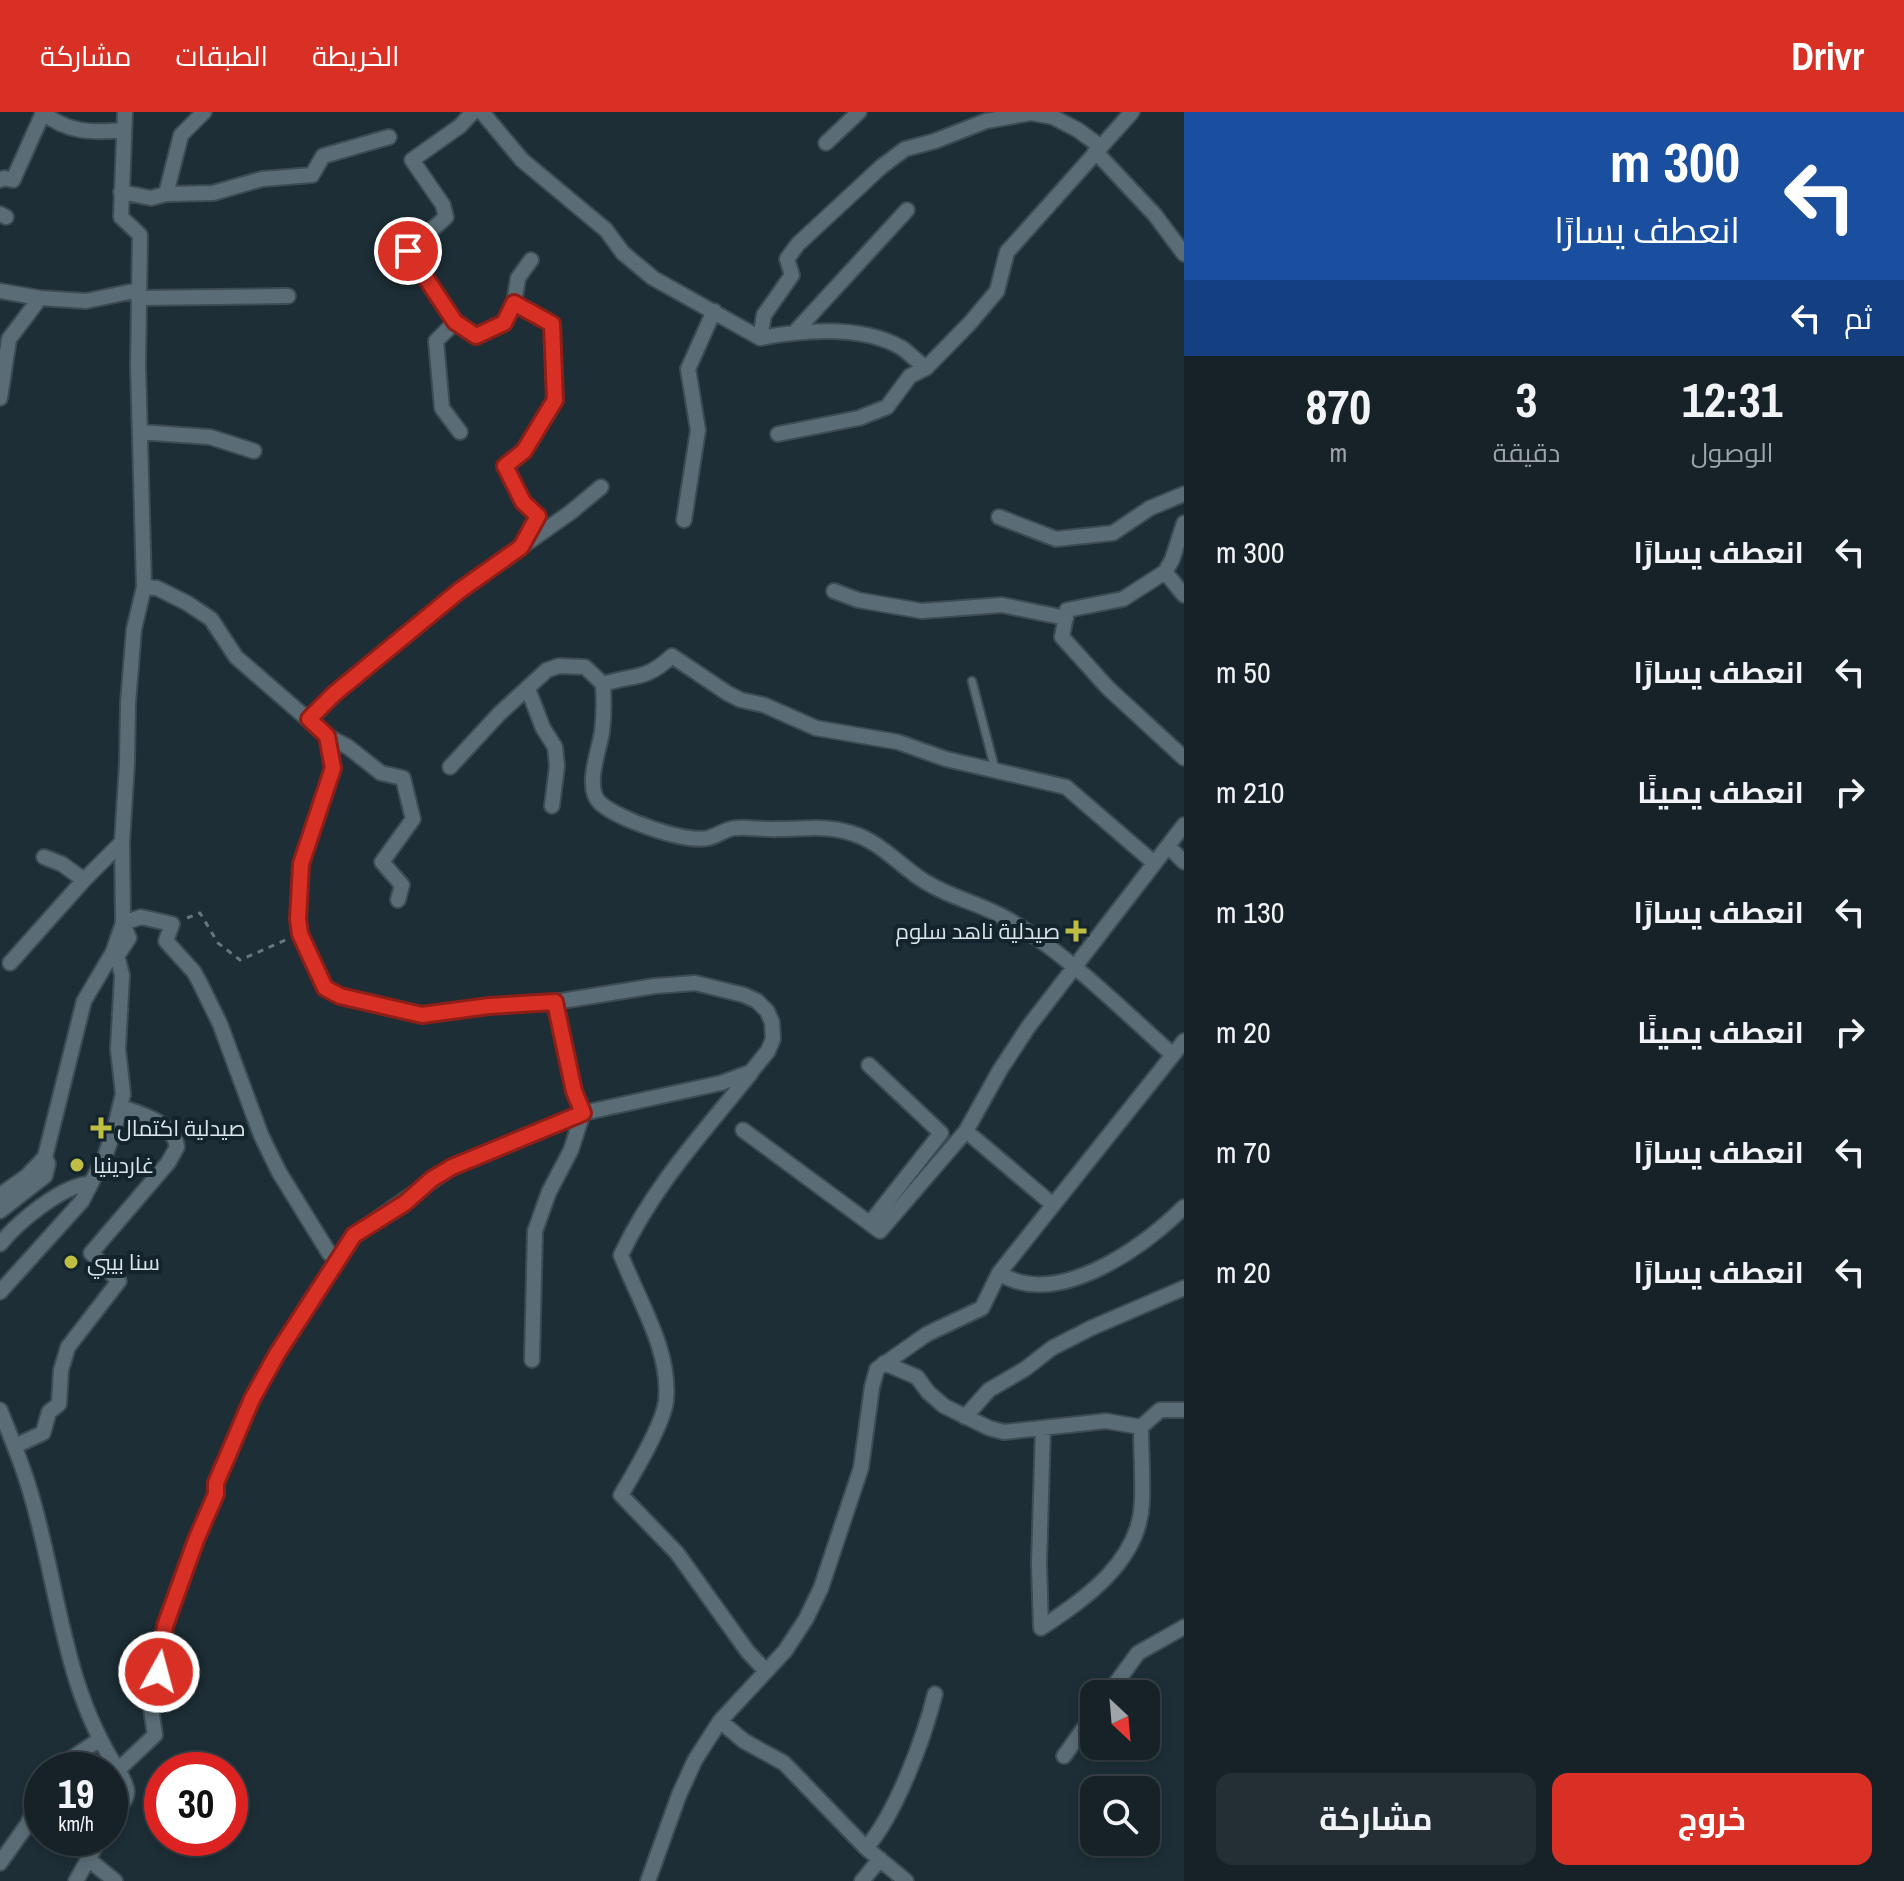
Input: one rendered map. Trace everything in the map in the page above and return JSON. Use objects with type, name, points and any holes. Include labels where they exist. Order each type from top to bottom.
[{"type":"street","points":[[0,1195],[27,1176],[45,1157],[84,1001],[113,952],[123,923],[122,842],[130,672],[134,629],[144,587],[140,235],[121,217],[125,112]]},
{"type":"street","points":[[166,194],[181,135],[204,112]]},
{"type":"street","points":[[473,112],[460,126],[412,160],[443,205],[446,217],[408,251],[455,322],[476,336],[504,323],[514,303],[518,278],[531,260]]},
{"type":"street","points":[[482,112],[543,180],[606,230],[623,253],[672,290],[760,338],[795,332],[845,332],[900,347],[926,368]]},
{"type":"street","points":[[826,143],[859,112]]},
{"type":"street","points":[[778,434],[859,418],[887,407],[910,376],[926,368],[997,291],[1007,252],[1132,112]]},
{"type":"street","points":[[0,180],[13,180],[43,113],[72,130],[91,133],[124,130]]},
{"type":"street","points":[[760,338],[764,315],[792,275],[787,259],[798,244],[881,167],[905,149],[1000,117],[1031,113],[1063,121],[1098,149],[1184,254]]},
{"type":"street","points":[[121,192],[151,198],[166,194],[213,193],[262,179],[312,175],[323,156],[389,137]]},
{"type":"street","points":[[795,332],[907,210]]},
{"type":"street","points":[[0,291],[86,301],[139,294],[288,296]]},
{"type":"street","points":[[0,398],[9,339],[40,298]]},
{"type":"street","points":[[514,303],[552,324],[555,400],[524,451],[505,466],[523,502],[538,516],[521,547]]},
{"type":"street","points":[[684,520],[698,430],[688,369],[714,311]]},
{"type":"street","points":[[455,322],[436,341],[442,408],[460,432]]},
{"type":"street","points":[[140,432],[210,437],[254,451]]},
{"type":"street","points":[[309,719],[334,694],[459,591],[571,512],[601,487]]},
{"type":"street","points":[[999,517],[1056,539],[1113,533],[1150,508],[1184,494]]},
{"type":"street","points":[[1184,523],[1165,572],[1123,599],[1067,610],[1062,637],[1108,688],[1184,758]]},
{"type":"street","points":[[1165,572],[1184,595]]},
{"type":"street","points":[[144,587],[157,588],[211,619],[236,657],[327,736],[348,747],[381,773],[403,778],[413,819],[382,862],[402,885],[398,900]]},
{"type":"street","points":[[834,591],[858,600],[922,611],[1002,605],[1066,618]]},
{"type":"street","points":[[603,684],[627,676],[644,676],[657,670],[672,656],[727,693],[816,728],[898,742],[946,759],[1066,787],[1153,862]]},
{"type":"street","points":[[450,767],[499,714],[547,670],[559,666],[585,667],[603,684],[602,733],[593,784],[600,803],[654,830],[707,839],[733,828],[814,827],[855,834],[875,843],[920,879],[1007,919],[1074,966],[1173,1055]]},
{"type":"street","points":[[528,689],[543,728],[555,747],[557,766],[552,806]]},
{"type":"street","points":[[327,736],[333,768],[301,864],[298,919],[300,934],[325,988],[340,996],[422,1015],[489,1006],[555,1002],[655,986],[695,983],[744,995],[757,1001],[767,1011],[772,1022],[773,1039],[768,1051],[672,1167],[650,1200],[621,1255],[663,1362],[666,1402],[641,1461],[621,1495],[677,1553],[748,1652],[766,1671]]},
{"type":"street","points":[[743,1130],[880,1231],[966,1131],[1000,1070],[1074,966],[1184,825]]},
{"type":"street","points":[[10,963],[122,842]]},
{"type":"street","points":[[1168,846],[1184,862]]},
{"type":"street","points":[[44,857],[62,864],[84,880]]},
{"type":"street","points":[[123,923],[141,917],[172,924],[166,941],[200,983],[220,1024],[261,1135],[279,1172],[329,1253],[338,1260]]},
{"type":"street","points":[[0,1292],[82,1201],[105,1156],[123,1094],[118,1049],[122,975],[117,956],[129,938],[123,923]]},
{"type":"street","points":[[532,1360],[535,1231],[549,1192],[571,1150],[583,1113],[574,1091],[555,1002]]},
{"type":"street","points":[[648,1881],[695,1760],[720,1721],[785,1651],[821,1588],[858,1480],[874,1376],[884,1363],[927,1334],[982,1308],[999,1273],[1184,1041]]},
{"type":"street","points":[[869,1065],[941,1133],[870,1223]]},
{"type":"street","points":[[128,1761],[155,1735],[148,1689],[159,1672],[165,1626],[216,1494],[216,1483],[252,1399],[354,1235],[405,1203],[432,1179],[452,1167],[583,1113],[721,1083],[751,1072]]},
{"type":"street","points":[[15,1446],[43,1433],[49,1412],[59,1404],[61,1370],[68,1347],[119,1281],[91,1253],[168,1163],[177,1147],[176,1137],[162,1124],[121,1107]]},
{"type":"street","points":[[966,1131],[1052,1204]]},
{"type":"street","points":[[0,1211],[45,1176],[48,1164],[45,1157]]},
{"type":"street","points":[[0,1244],[74,1185],[91,1184]]},
{"type":"street","points":[[999,1273],[1013,1282],[1035,1286],[1054,1284],[1093,1271],[1132,1250],[1184,1207]]},
{"type":"street","points":[[965,1417],[989,1390],[1025,1369],[1052,1348],[1184,1288]]},
{"type":"street","points":[[884,1363],[917,1377],[944,1406],[1004,1432],[1106,1421],[1141,1427]]},
{"type":"street","points":[[0,1410],[31,1492],[68,1658],[85,1709],[107,1752]]},
{"type":"street","points":[[1043,1428],[1039,1563],[1041,1628],[1072,1608],[1124,1556],[1137,1530],[1142,1504],[1141,1427],[1160,1410],[1184,1410]]},
{"type":"street","points":[[1118,1680],[1138,1653],[1184,1627]]},
{"type":"street","points":[[866,1848],[911,1768],[927,1727],[935,1694]]},
{"type":"street","points":[[720,1721],[744,1741],[784,1763],[866,1848],[906,1881]]},
{"type":"street","points":[[1064,1756],[1080,1734]]},
{"type":"street","points":[[81,1752],[99,1740]]},
{"type":"street","points":[[0,1863],[24,1829]]},
{"type":"street","points":[[76,1881],[90,1856]]},
{"type":"street","points":[[88,1859],[115,1881]]},
{"type":"street","points":[[862,1881],[880,1859]]},
{"type":"lane","points":[[972,681],[996,772]]},
{"type":"path","points":[[172,924],[200,913],[218,943],[240,960],[300,934]]},
{"type":"place","name":"صيدلية ناهد سلوم","points":[[1076,931]]},
{"type":"place","name":"صيدلية اكتمال","points":[[101,1128]]},
{"type":"place","name":"غاردينيا","points":[[77,1165]]},
{"type":"place","name":"سنا بيبي","points":[[71,1262]]},
{"type":"route","points":[[159,1672],[165,1626],[216,1494],[216,1483],[252,1399],[277,1354],[354,1235],[405,1203],[432,1179],[452,1167],[583,1113],[574,1091],[555,1002],[489,1006],[422,1015],[340,996],[325,988],[300,934],[301,864],[333,768],[327,736],[309,719],[334,694],[459,591],[521,547],[538,516],[523,502],[505,466],[524,451],[555,400],[552,324],[514,303],[504,323],[476,336],[455,322],[408,251]]}]
